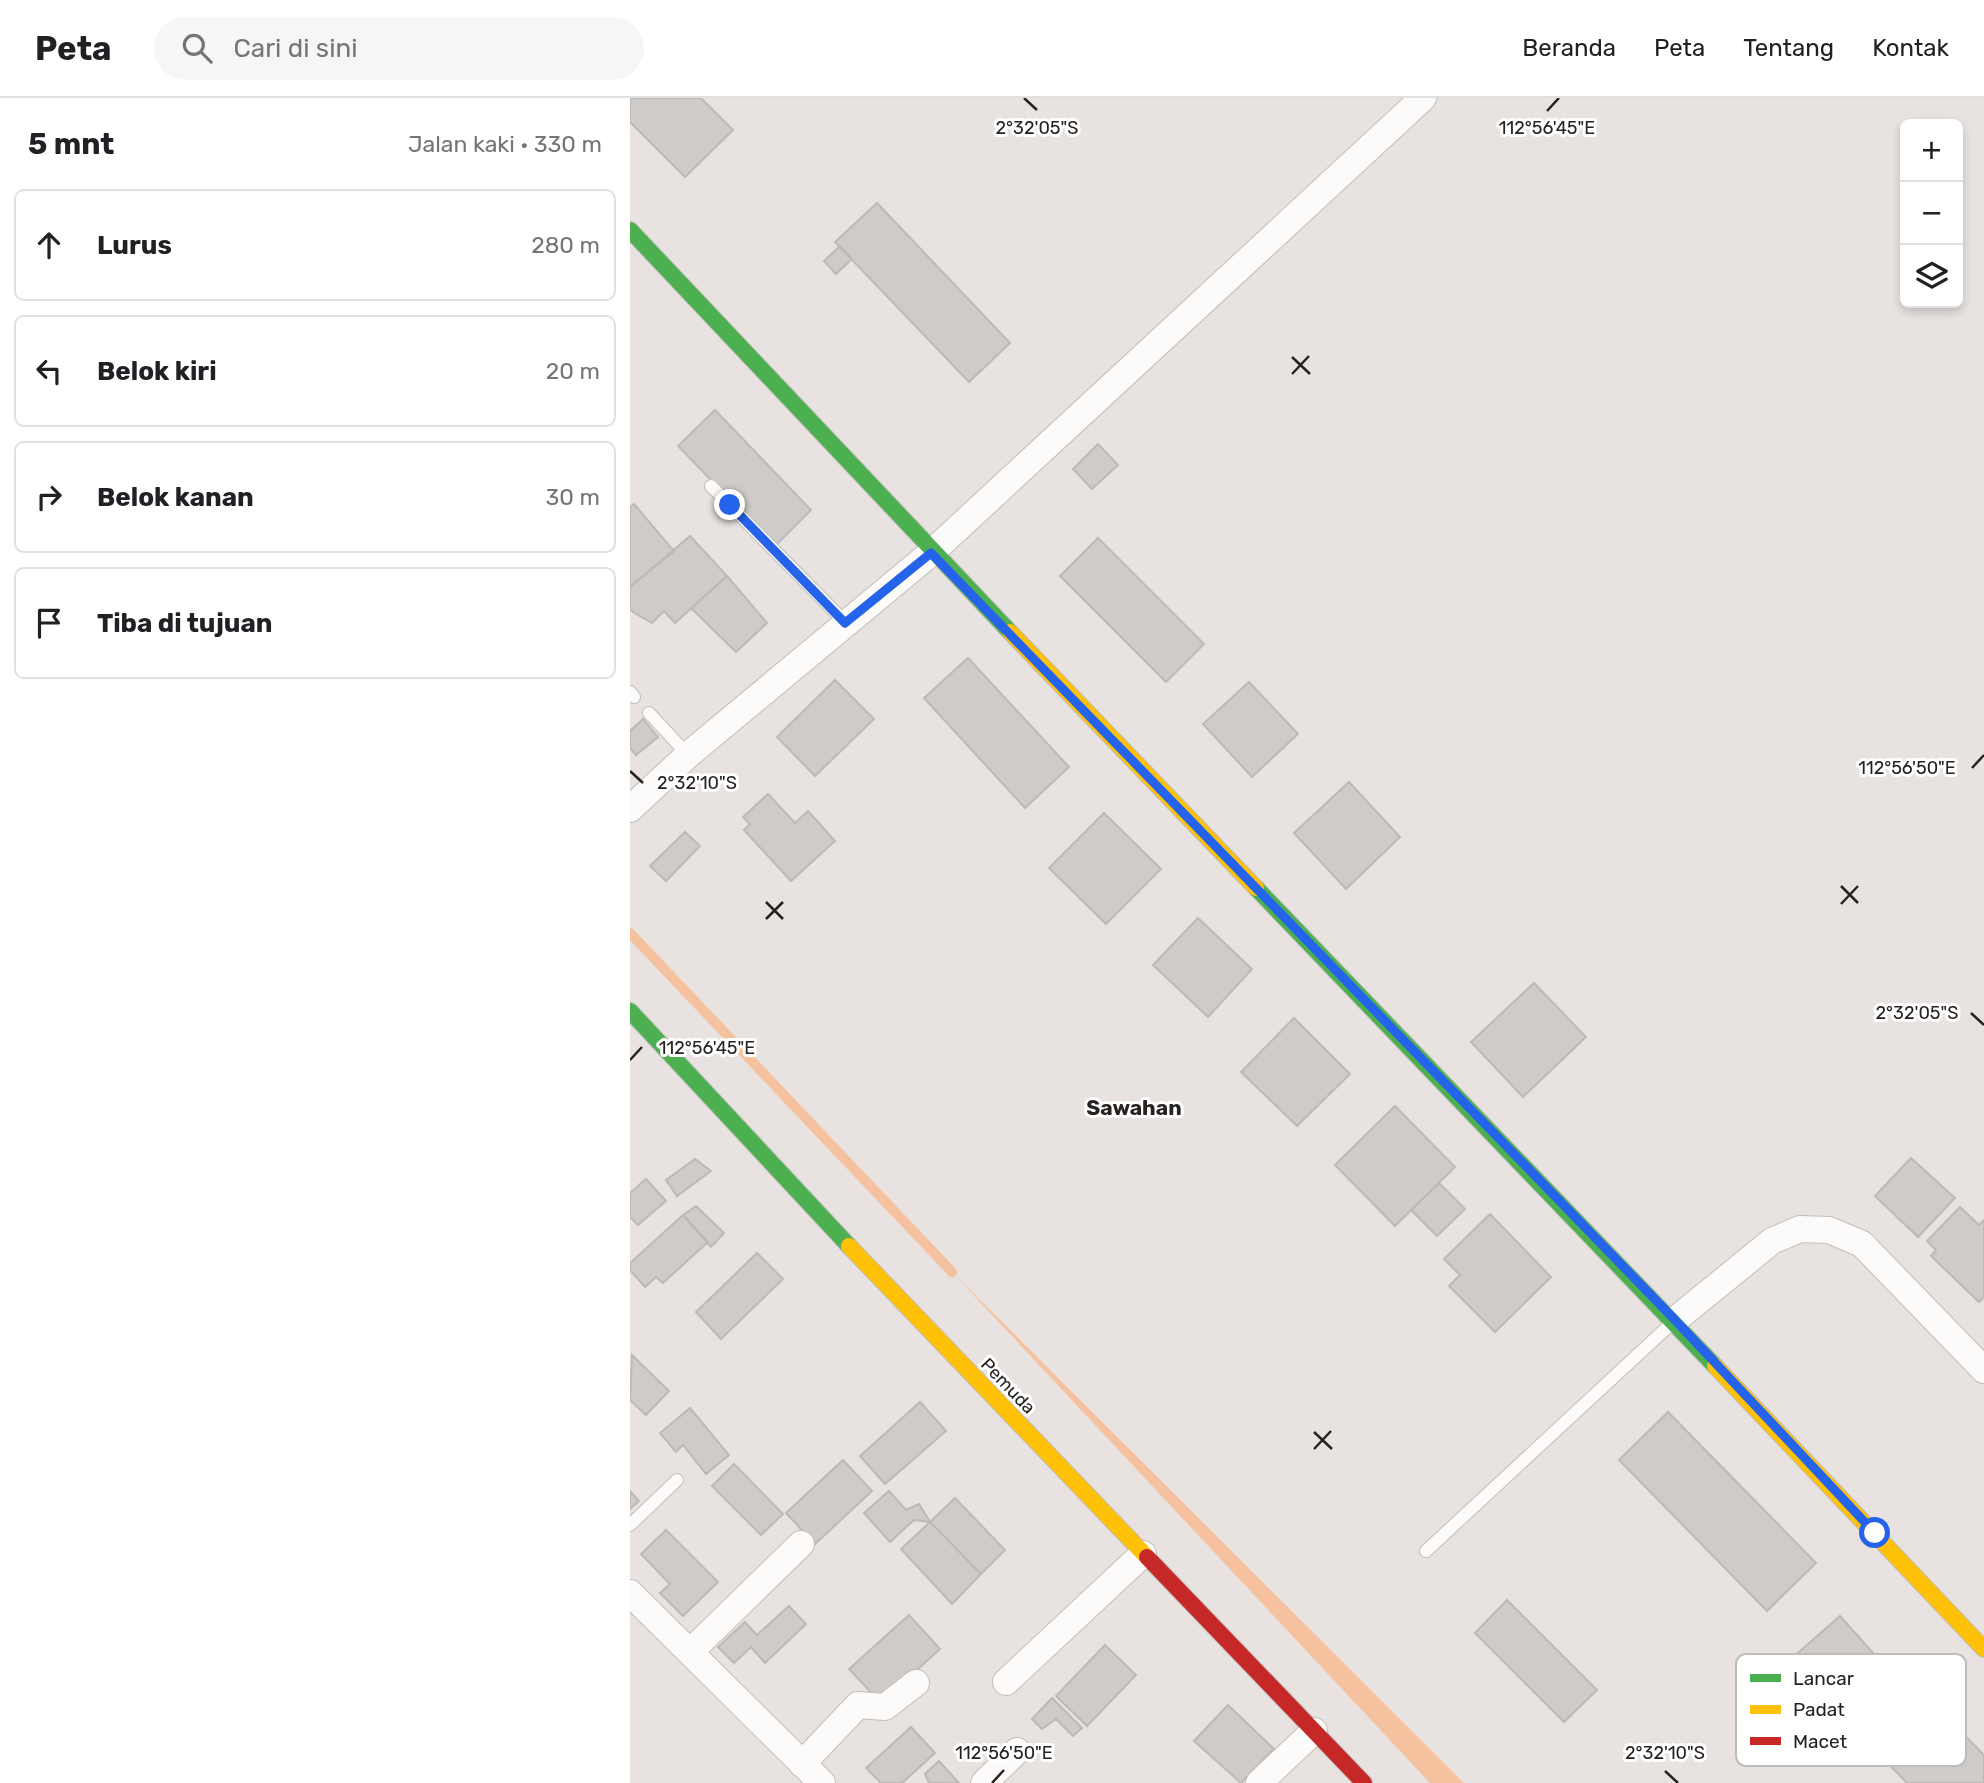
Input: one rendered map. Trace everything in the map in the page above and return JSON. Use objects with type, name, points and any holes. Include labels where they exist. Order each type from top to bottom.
[{"type":"street","points":[[630,809],[688,755],[931,553],[1423,98]]},
{"type":"street","points":[[630,230],[931,553],[1675,1320],[1984,1649]]},
{"type":"street","name":"Pemuda","points":[[630,1011],[1143,1554],[1364,1783]]},
{"type":"street","points":[[1675,1320],[1772,1241],[1800,1229],[1829,1230],[1862,1244],[1984,1370]]},
{"type":"street","points":[[690,1652],[801,1544]]},
{"type":"street","points":[[1006,1682],[1143,1554]]},
{"type":"street","points":[[630,1593],[822,1783]]},
{"type":"street","points":[[803,1764],[858,1705],[885,1707],[916,1683]]},
{"type":"street","points":[[1259,1783],[1314,1731]]},
{"type":"street","points":[[984,1783],[1017,1751]]},
{"type":"lane","points":[[711,485],[845,623]]},
{"type":"lane","points":[[649,713],[688,755]]},
{"type":"lane","points":[[1426,1552],[1675,1320]]},
{"type":"lane","points":[[630,1525],[677,1480]]},
{"type":"shaded area","points":[[952,1272],[1464,1783],[1430,1783]]},
{"type":"building","points":[[630,98],[701,98],[733,130],[685,177],[630,122]]},
{"type":"building","points":[[877,203],[1010,343],[969,382],[835,242]]},
{"type":"building","points":[[840,246],[852,259],[836,274],[824,261]]},
{"type":"building","points":[[715,410],[811,510],[775,546],[678,446]]},
{"type":"building","points":[[1098,444],[1118,465],[1092,489],[1073,469]]},
{"type":"building","points":[[634,504],[674,551],[630,587],[630,507]]},
{"type":"building","points":[[690,536],[727,576],[675,623],[664,611],[652,623],[633,612],[630,609],[630,587]]},
{"type":"building","points":[[1098,538],[1204,644],[1166,682],[1060,576]]},
{"type":"building","points":[[727,576],[767,623],[736,652],[691,608]]},
{"type":"building","points":[[968,658],[1069,767],[1025,808],[924,698]]},
{"type":"building","points":[[835,680],[874,719],[815,776],[777,737]]},
{"type":"building","points":[[1249,682],[1298,734],[1252,777],[1203,724]]},
{"type":"building","points":[[643,719],[658,737],[636,755],[630,748],[630,731]]},
{"type":"building","points":[[1349,782],[1400,837],[1346,889],[1294,833]]},
{"type":"building","points":[[768,794],[795,823],[808,811],[835,841],[791,881],[744,830],[750,824],[743,817]]},
{"type":"building","points":[[1104,813],[1161,869],[1106,924],[1049,868]]},
{"type":"building","points":[[685,832],[700,846],[666,881],[650,866]]},
{"type":"building","points":[[1198,918],[1252,969],[1208,1017],[1153,965]]},
{"type":"building","points":[[1534,983],[1586,1037],[1523,1097],[1471,1042]]},
{"type":"building","points":[[1294,1018],[1350,1074],[1297,1126],[1241,1072]]},
{"type":"building","points":[[1395,1106],[1455,1167],[1395,1226],[1335,1165]]},
{"type":"building","points":[[1911,1158],[1955,1198],[1918,1237],[1875,1196]]},
{"type":"building","points":[[695,1159],[711,1171],[677,1196],[666,1180]]},
{"type":"building","points":[[646,1179],[666,1201],[638,1225],[630,1217],[630,1193]]},
{"type":"building","points":[[1439,1183],[1465,1209],[1437,1236],[1411,1210]]},
{"type":"building","points":[[696,1206],[724,1233],[711,1247],[683,1215]]},
{"type":"building","points":[[1960,1207],[1979,1225],[1984,1220],[1984,1297],[1979,1302],[1931,1256],[1936,1250],[1927,1241]]},
{"type":"building","points":[[1490,1214],[1551,1277],[1495,1332],[1449,1286],[1460,1275],[1444,1259]]},
{"type":"building","points":[[683,1215],[708,1242],[663,1283],[656,1277],[645,1287],[630,1270],[630,1263]]},
{"type":"building","points":[[757,1253],[783,1279],[721,1339],[696,1312]]},
{"type":"building","points":[[632,1355],[669,1391],[646,1415],[630,1400]]},
{"type":"building","points":[[920,1402],[946,1431],[885,1484],[860,1456]]},
{"type":"building","points":[[690,1408],[729,1455],[706,1474],[683,1445],[676,1452],[660,1433]]},
{"type":"building","points":[[1668,1412],[1816,1563],[1767,1611],[1619,1460]]},
{"type":"building","points":[[843,1460],[872,1491],[815,1544],[786,1513]]},
{"type":"building","points":[[734,1464],[783,1514],[761,1535],[712,1486]]},
{"type":"building","points":[[630,1491],[639,1501],[630,1509]]},
{"type":"building","points":[[889,1491],[906,1510],[919,1504],[930,1522],[914,1520],[890,1542],[864,1513]]},
{"type":"building","points":[[955,1498],[1005,1550],[981,1574],[930,1522]]},
{"type":"building","points":[[930,1522],[981,1574],[952,1604],[901,1549]]},
{"type":"building","points":[[666,1530],[718,1582],[683,1616],[660,1593],[670,1584],[641,1554]]},
{"type":"building","points":[[1507,1600],[1597,1690],[1564,1722],[1475,1633]]},
{"type":"building","points":[[789,1606],[806,1624],[765,1663],[751,1647],[734,1663],[718,1647],[745,1622],[757,1635]]},
{"type":"building","points":[[909,1615],[940,1649],[881,1703],[849,1669]]},
{"type":"building","points":[[1840,1616],[1874,1654],[1797,1654]]},
{"type":"building","points":[[1105,1645],[1136,1675],[1087,1726],[1056,1696]]},
{"type":"building","points":[[1052,1698],[1082,1728],[1073,1736],[1056,1719],[1042,1729],[1032,1719]]},
{"type":"building","points":[[1228,1705],[1274,1749],[1241,1783],[1194,1741]]},
{"type":"building","points":[[911,1727],[935,1753],[902,1783],[881,1783],[866,1768]]},
{"type":"building","points":[[1966,1737],[1984,1755],[1984,1783],[1907,1783],[1891,1766],[1966,1766]]},
{"type":"building","points":[[939,1761],[959,1783],[929,1783],[925,1774]]},
{"type":"waterway","points":[[630,933],[952,1272]]},
{"type":"traffic: fast","points":[[630,230],[1010,632]]},
{"type":"traffic: fast","points":[[1256,888],[1715,1366]]},
{"type":"traffic: fast","points":[[630,1011],[849,1246]]},
{"type":"traffic: slow","points":[[1010,632],[1256,888]]},
{"type":"traffic: slow","points":[[849,1246],[1147,1557]]},
{"type":"traffic: slow","points":[[1715,1366],[1984,1649]]},
{"type":"traffic: jam","points":[[1147,1557],[1364,1783]]},
{"type":"district","name":"Sawahan","points":[[1134,1108]]},
{"type":"route","points":[[730,505],[845,623],[931,553],[1675,1320],[1875,1533]]}]
